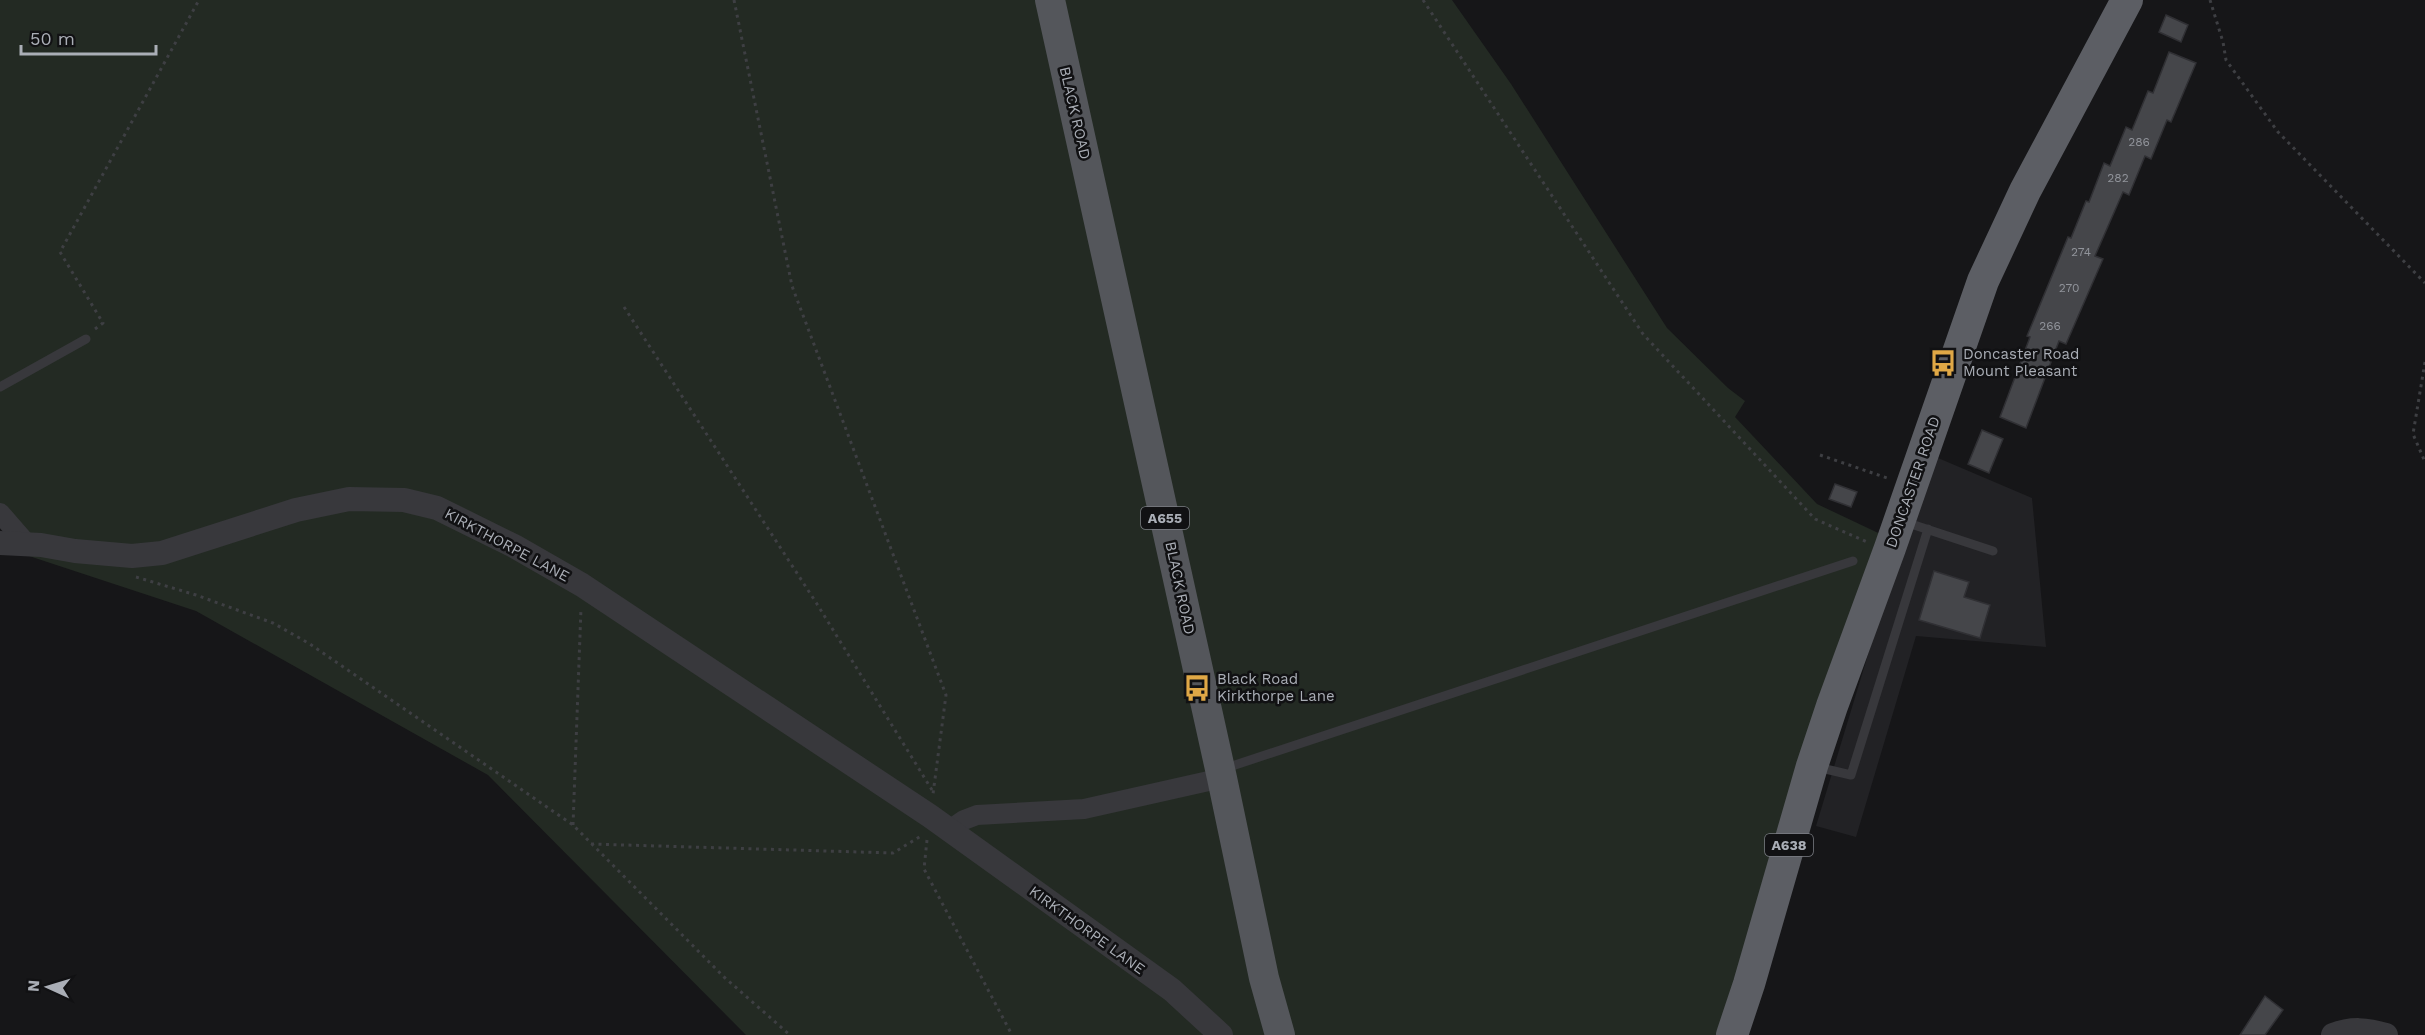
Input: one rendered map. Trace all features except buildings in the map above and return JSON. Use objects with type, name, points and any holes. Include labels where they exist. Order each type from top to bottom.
[{"type":"highway","name":"DONCASTER ROAD","points":[[1731,1035],[1749,984],[1812,766],[1832,706],[1914,525],[1912,487],[1983,281],[2025,191],[2127,0]]},
{"type":"highway","name":"DONCASTER ROAD","points":[[1739,1035],[1749,984]]},
{"type":"main road","name":"BLACK ROAD","points":[[1050,0],[1264,978],[1280,1035]]},
{"type":"street","name":"KIRKTHORPE LANE","points":[[0,543],[132,556],[162,553],[296,510],[349,499],[404,500],[437,508],[514,546],[582,585],[939,824],[1172,990],[1221,1035]]},
{"type":"street","points":[[1,516],[27,544]]},
{"type":"street","points":[[939,824],[977,815],[1084,809],[1221,774]]},
{"type":"street","points":[[2332,1035],[2347,1030],[2373,1031],[2386,1035]]},
{"type":"lane","points":[[0,387],[86,339]]},
{"type":"lane","points":[[1914,525],[1993,551]]},
{"type":"lane","points":[[1221,774],[1853,561]]},
{"type":"path","points":[[103,323],[60,252],[199,0]]},
{"type":"path","points":[[734,0],[792,286],[946,694],[933,791],[939,824]]},
{"type":"path","points":[[1423,0],[1643,334],[1815,519],[1869,543]]},
{"type":"path","points":[[2210,0],[2226,60],[2278,132],[2425,283]]},
{"type":"path","points":[[624,307],[818,604],[933,791]]},
{"type":"path","points":[[2425,362],[2413,434],[2425,462]]},
{"type":"path","points":[[1820,456],[1912,487]]},
{"type":"path","points":[[136,577],[196,595],[273,623],[310,644],[573,825],[724,977],[790,1035]]},
{"type":"path","points":[[573,825],[582,585]]},
{"type":"path","points":[[591,844],[893,853],[928,832],[924,868],[1012,1035]]},
{"type":"shaded area","points":[[0,0],[1452,0],[1511,84],[1667,328],[1728,388],[1745,401],[1735,417],[1817,504],[1891,539],[1732,1035],[746,1035],[488,775],[196,611],[29,556],[0,508]]},
{"type":"shaded area","points":[[1924,452],[2032,498],[2046,647],[1916,636],[1856,837],[1816,826],[1877,625]]},
{"type":"place","name":"Doncaster Road Mount Pleasant","points":[[1943,363]]},
{"type":"place","name":"Black Road Kirkthorpe Lane","points":[[1197,688]]}]
